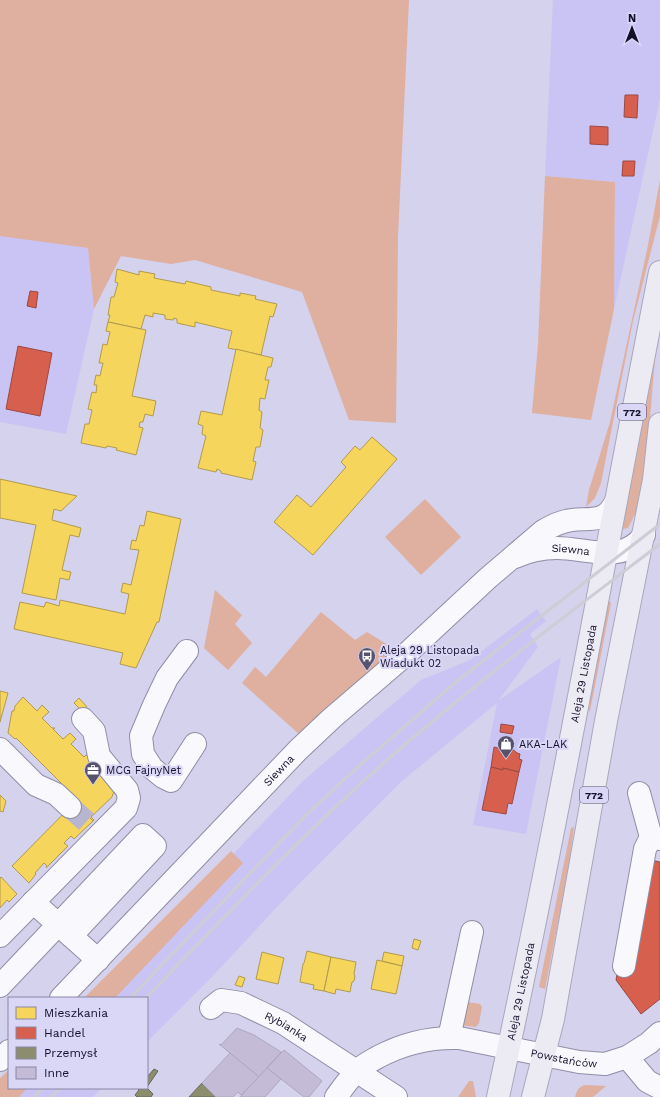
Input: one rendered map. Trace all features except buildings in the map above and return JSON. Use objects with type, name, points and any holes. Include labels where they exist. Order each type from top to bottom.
[{"type":"main road","name":"Aleja 29 Listopada","points":[[498,1097],[555,824],[606,552],[602,523],[615,503],[660,272]]},
{"type":"main road","name":"772","points":[[533,1097],[553,1019],[606,721],[635,579],[637,541],[654,480],[660,424]]},
{"type":"street","name":"Siewna","points":[[62,997],[298,750],[332,718],[402,658],[534,537],[552,526],[572,520],[602,523]]},
{"type":"street","points":[[602,523],[619,534],[637,541]]},
{"type":"street","name":"Siewna","points":[[512,558],[535,550],[551,548],[618,552],[637,541]]},
{"type":"street","points":[[187,650],[167,678],[141,736],[143,754],[152,768],[171,781],[195,744]]},
{"type":"street","points":[[0,936],[33,902],[95,829],[126,808],[129,798],[128,790],[99,756],[94,731],[83,719]]},
{"type":"street","points":[[0,749],[36,785],[56,794],[70,807]]},
{"type":"street","points":[[624,966],[645,849],[656,838],[639,794]]},
{"type":"street","points":[[33,902],[98,960]]},
{"type":"street","points":[[0,986],[65,931]]},
{"type":"street","points":[[449,1038],[472,932]]},
{"type":"street","name":"Rybianka","points":[[211,1008],[221,1000],[241,1003],[283,1023],[396,1097]]},
{"type":"street","name":"Powstańców","points":[[509,1047],[597,1064],[613,1062],[627,1057],[649,1043],[660,1033]]},
{"type":"street","points":[[336,1097],[356,1072],[372,1060],[407,1044],[432,1039],[449,1038],[509,1047]]},
{"type":"street","points":[[0,1060],[8,1052]]},
{"type":"street","points":[[627,1057],[647,1080],[660,1088]]},
{"type":"shaded area","points":[[0,0],[409,0],[398,237],[396,423],[349,420],[302,292],[195,260],[171,264],[121,256],[94,309],[88,248],[0,236]]},
{"type":"shaded area","points":[[553,0],[660,0],[660,99],[614,309],[615,182],[545,176]]},
{"type":"shaded area","points":[[545,176],[615,182],[614,309],[591,420],[532,413],[538,345]]},
{"type":"shaded area","points":[[660,180],[660,216],[633,321],[601,483],[595,498],[586,507],[589,490],[610,422],[648,245]]},
{"type":"shaded area","points":[[0,235],[88,248],[94,309],[66,434],[0,422]]},
{"type":"shaded area","points":[[655,358],[646,468],[637,510],[628,528],[623,529],[622,527]]},
{"type":"shaded area","points":[[425,499],[461,537],[421,575],[385,537]]},
{"type":"shaded area","points":[[215,590],[242,615],[235,624],[252,643],[228,670],[204,648]]},
{"type":"shaded area","points":[[607,601],[611,603],[589,712],[591,682]]},
{"type":"shaded area","points":[[537,609],[546,621],[530,634],[538,647],[498,701],[561,657],[526,834],[473,825],[497,703],[402,781],[293,890],[210,979],[148,1041],[148,997],[92,997],[190,899],[303,781],[421,680],[470,660]]},
{"type":"shaded area","points":[[321,612],[355,640],[367,632],[396,650],[300,735],[242,683],[255,667],[266,677]]},
{"type":"shaded area","points":[[574,827],[568,871],[545,989],[539,987],[571,828]]},
{"type":"shaded area","points":[[231,851],[243,863],[116,997],[85,997]]},
{"type":"shaded area","points":[[467,1002],[480,1004],[482,1007],[479,1023],[476,1027],[458,1025]]},
{"type":"shaded area","points":[[8,1071],[8,1089],[26,1089],[19,1097],[0,1097],[0,1078]]},
{"type":"shaded area","points":[[469,1081],[473,1081],[476,1097],[458,1097]]},
{"type":"shaded area","points":[[586,1085],[606,1086],[593,1097],[575,1097],[579,1089]]},
{"type":"shaded area","points":[[8,1089],[101,1089],[93,1097],[0,1097],[0,1093]]},
{"type":"tunnel","points":[[70,807],[89,824]]},
{"type":"railway","points":[[131,997],[306,815],[359,766],[457,681],[660,524]]},
{"type":"railway","points":[[147,997],[234,907],[355,788],[453,704],[660,544]]},
{"type":"railway","points":[[34,1097],[42,1089]]},
{"type":"railway","points":[[51,1097],[59,1089]]},
{"type":"place","name":"Aleja 29 Listopada Wiadukt 02","points":[[367,671]]},
{"type":"place","name":"AKA-LAK","points":[[506,759]]},
{"type":"place","name":"MCG FajnyNet","points":[[93,785]]}]
